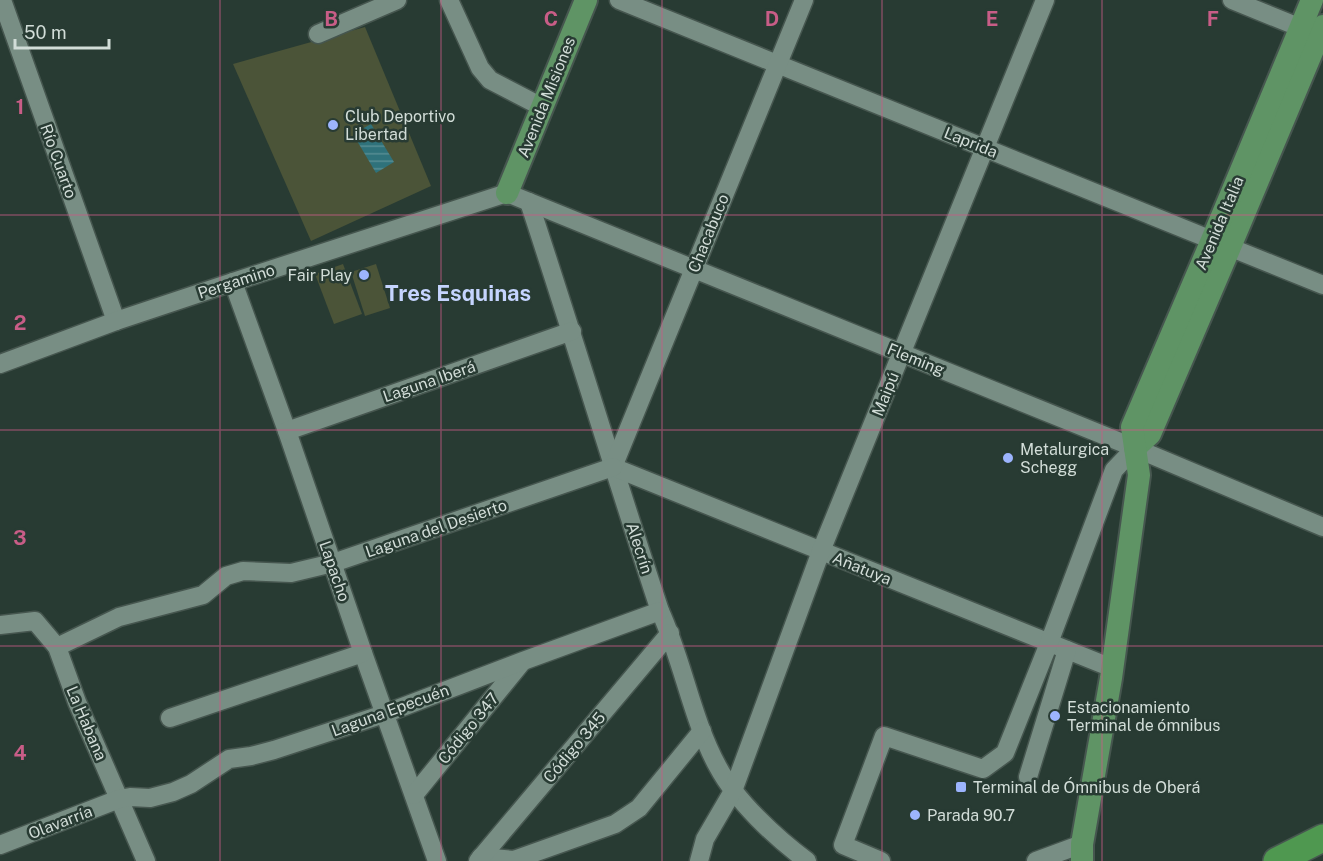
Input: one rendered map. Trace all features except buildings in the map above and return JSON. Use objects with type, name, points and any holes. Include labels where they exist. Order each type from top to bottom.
[{"type":"highway","points":[[1277,861],[1323,838]]},
{"type":"main road","name":"Avenida Misiones","points":[[507,193],[586,0]]},
{"type":"main road","name":"Avenida Italia","points":[[1135,448],[1150,434],[1221,243],[1317,31],[1312,0]]},
{"type":"main road","points":[[1078,856],[1112,668],[1139,475],[1135,448]]},
{"type":"street","name":"Río Cuarto","points":[[2,0],[116,321]]},
{"type":"street","points":[[318,34],[397,0]]},
{"type":"street","points":[[449,0],[480,68],[490,80],[542,107]]},
{"type":"street","name":"Laprida","points":[[619,0],[1323,285]]},
{"type":"street","name":"Chacabuco","points":[[613,467],[804,0]]},
{"type":"street","name":"Maipú","points":[[699,861],[705,839],[733,791],[821,551],[1045,0]]},
{"type":"street","points":[[1232,0],[1317,31]]},
{"type":"street","name":"Pergamino","points":[[0,364],[116,321],[507,193]]},
{"type":"street","name":"Fleming","points":[[507,193],[1135,448],[1323,527]]},
{"type":"street","name":"Alecrín","points":[[529,202],[660,611],[670,633],[702,731],[718,767],[733,791],[773,833],[807,861]]},
{"type":"street","name":"Lapacho","points":[[233,282],[437,861]]},
{"type":"street","name":"Laguna Iberá","points":[[287,430],[572,332]]},
{"type":"street","name":"Avenida Italia","points":[[881,861],[843,845],[884,736],[982,770],[1005,753],[1114,470],[1135,448]]},
{"type":"street","name":"Añatuya","points":[[613,467],[1112,668]]},
{"type":"street","name":"Laguna del Desierto","points":[[57,647],[118,617],[203,595],[226,576],[243,571],[291,573],[333,563],[613,467]]},
{"type":"street","name":"Laguna Epecuén","points":[[119,799],[150,798],[173,792],[191,784],[229,759],[274,750],[384,714],[660,611]]},
{"type":"street","name":"La Habana","points":[[0,625],[35,621],[57,647],[77,702],[146,861]]},
{"type":"street","name":"Código 345","points":[[480,859],[670,633]]},
{"type":"street","points":[[1028,777],[1067,650]]},
{"type":"street","points":[[170,718],[363,653]]},
{"type":"street","name":"Código 347","points":[[414,795],[523,661]]},
{"type":"street","points":[[480,859],[514,860],[615,824],[639,808],[702,731]]},
{"type":"street","name":"Olavarría","points":[[0,845],[119,799]]},
{"type":"street","points":[[1036,861],[1078,856]]},
{"type":"green space","name":"Club Deportivo Libertad","points":[[365,27],[431,186],[311,241],[233,64]]},
{"type":"green space","points":[[343,264],[362,314],[334,324],[315,274]]},
{"type":"green space","points":[[376,264],[390,308],[365,316],[351,272]]},
{"type":"water","points":[[371,124],[394,162],[376,173],[353,134]]},
{"type":"place","name":"Club Deportivo Libertad","points":[[333,125]]},
{"type":"place","name":"Fair Play","points":[[364,275]]},
{"type":"place","name":"Metalurgica Schegg","points":[[1008,458]]},
{"type":"place","name":"Estacionamiento Terminal de ómnibus","points":[[1055,716]]},
{"type":"place","name":"Terminal de Ómnibus de Oberá","points":[[961,787]]},
{"type":"place","name":"Parada 90.7","points":[[915,815]]},
{"type":"district","name":"Tres Esquinas","points":[[458,293]]}]
